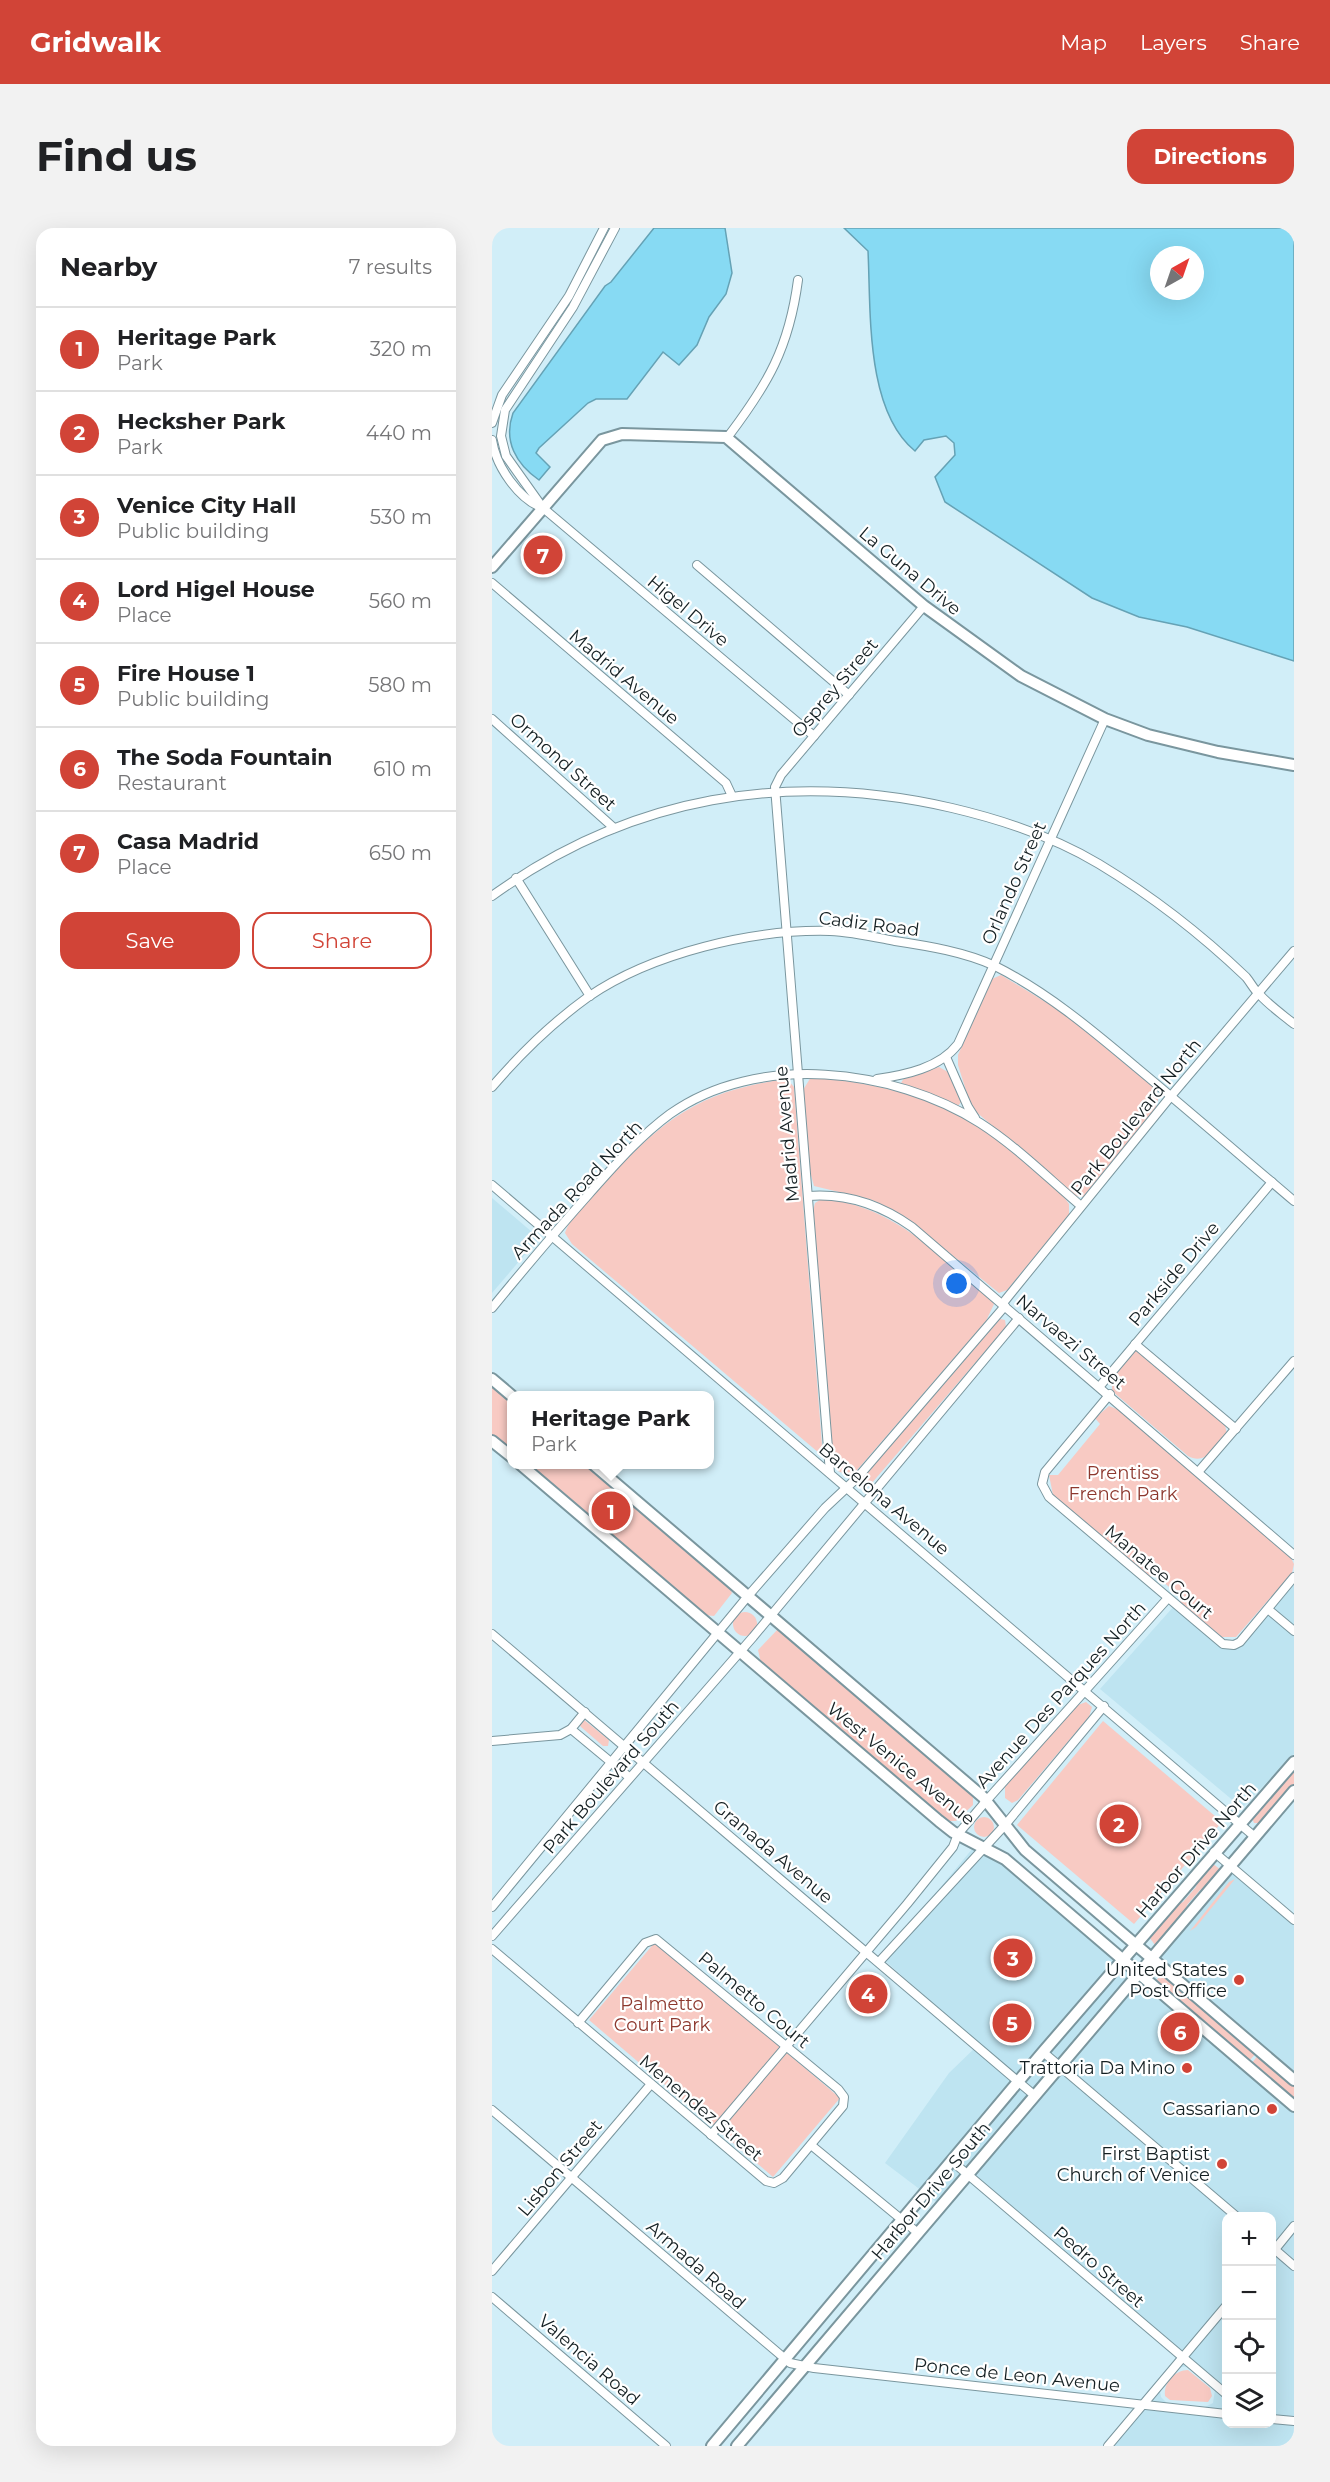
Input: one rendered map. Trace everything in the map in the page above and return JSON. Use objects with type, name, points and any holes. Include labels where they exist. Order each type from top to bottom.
[{"type":"street","points":[[492,423],[502,395],[569,296],[604,228]]},
{"type":"street","points":[[543,508],[506,456],[501,436],[503,417],[510,400],[580,295],[615,228]]},
{"type":"street","points":[[492,567],[596,445],[612,435],[708,435],[727,438],[761,392],[777,362],[791,321],[798,280]]},
{"type":"street","name":"La Guna Drive","points":[[727,438],[924,606],[1021,676],[1105,719],[1192,747],[1294,765]]},
{"type":"street","points":[[492,440],[495,454],[505,473],[531,504],[543,508]]},
{"type":"street","name":"Higel Drive","points":[[543,508],[814,736]]},
{"type":"street","points":[[697,565],[849,695]]},
{"type":"street","name":"Madrid Avenue","points":[[492,583],[726,783],[732,795]]},
{"type":"street","name":"Osprey Street","points":[[774,792],[779,778],[924,606]]},
{"type":"street","name":"Ormond Street","points":[[492,719],[614,828]]},
{"type":"street","name":"Orlando Street","points":[[946,1057],[958,1044],[1105,719]]},
{"type":"street","points":[[492,896],[516,878],[614,828],[663,811],[732,795],[774,792],[831,791],[892,796],[981,815],[1050,839],[1097,863],[1153,899],[1246,977],[1258,993],[1294,1024]]},
{"type":"street","name":"Madrid Avenue","points":[[774,792],[830,1473]]},
{"type":"street","points":[[516,878],[590,996]]},
{"type":"street","name":"Cadiz Road","points":[[492,1087],[542,1034],[590,996],[642,969],[678,956],[732,942],[786,932],[832,931],[950,952],[994,966],[1074,1016],[1294,1201]]},
{"type":"street","name":"Park Boulevard North","points":[[717,1632],[825,1508],[846,1488],[1004,1304],[1171,1096],[1294,951]]},
{"type":"street","points":[[873,1080],[927,1066],[946,1057],[968,1107],[979,1122]]},
{"type":"street","name":"Armada Road North","points":[[492,1308],[620,1161],[654,1128],[679,1108],[721,1090],[797,1074],[840,1075],[873,1080],[938,1103],[979,1122],[1082,1206]]},
{"type":"street","name":"Parkside Drive","points":[[1100,1386],[1272,1182]]},
{"type":"street","name":"Barcelona Avenue","points":[[492,1185],[1255,1837]]},
{"type":"street","name":"Narvaezi Street","points":[[808,1196],[844,1197],[887,1212],[919,1232],[1110,1394],[1294,1555]]},
{"type":"street","points":[[770,1616],[1019,1317]]},
{"type":"street","points":[[1135,1344],[1236,1430]]},
{"type":"street","points":[[1199,1471],[1294,1361]]},
{"type":"street","points":[[492,1378],[507,1392]]},
{"type":"street","name":"Manatee Court","points":[[1110,1394],[1045,1472],[1043,1488],[1048,1497],[1218,1641],[1226,1645],[1240,1642],[1269,1610]]},
{"type":"street","points":[[492,1441],[507,1453]]},
{"type":"street","name":"West Venice Avenue","points":[[526,1469],[958,1834],[1005,1859],[1294,2106]]},
{"type":"street","name":"West Venice Avenue","points":[[599,1469],[987,1800],[1025,1850],[1294,2080]]},
{"type":"street","points":[[1294,1577],[1269,1610],[1294,1631]]},
{"type":"street","name":"Avenue Des Parques North","points":[[711,2135],[867,1952],[953,1847],[958,1834],[1168,1598]]},
{"type":"street","name":"Park Boulevard South","points":[[492,1936],[770,1616]]},
{"type":"street","name":"Park Boulevard South","points":[[492,1907],[717,1632]]},
{"type":"street","name":"Granada Avenue","points":[[492,1634],[1034,2095]]},
{"type":"street","points":[[879,1962],[1005,1825],[1104,1707]]},
{"type":"street","points":[[492,1741],[560,1735],[571,1729],[585,1712]]},
{"type":"street","points":[[571,1729],[629,1778]]},
{"type":"street","name":"Harbor Drive North","points":[[1122,1960],[1294,1762]]},
{"type":"street","name":"Harbor Drive North","points":[[1153,1959],[1294,1791]]},
{"type":"street","points":[[1214,1852],[1294,1920]]},
{"type":"street","name":"Palmetto Court","points":[[578,2023],[645,1943],[656,1940],[838,2089],[844,2097],[843,2106],[785,2176]]},
{"type":"street","name":"Menendez Street","points":[[492,1949],[766,2181],[777,2182],[785,2176]]},
{"type":"street","name":"Harbor Drive South","points":[[736,2446],[967,2173],[1153,1959]]},
{"type":"street","name":"Harbor Drive South","points":[[712,2446],[1122,1960]]},
{"type":"street","points":[[1043,2052],[1230,2212]]},
{"type":"street","name":"Lisbon Street","points":[[492,2271],[651,2084]]},
{"type":"street","name":"Armada Road","points":[[492,2110],[785,2360],[805,2366]]},
{"type":"street","points":[[811,2145],[918,2233]]},
{"type":"street","name":"Pedro Street","points":[[953,2162],[1222,2390]]},
{"type":"street","points":[[1276,2247],[1294,2226]]},
{"type":"street","points":[[1276,2252],[1294,2266]]},
{"type":"street","name":"Valencia Road","points":[[492,2297],[666,2446]]},
{"type":"street","points":[[1108,2446],[1222,2312]]},
{"type":"street","name":"Ponce de Leon Avenue","points":[[805,2366],[1222,2413]]},
{"type":"street","points":[[1276,2419],[1294,2421]]},
{"type":"shaded area","points":[[492,1198],[539,1238],[492,1293]]},
{"type":"shaded area","points":[[1294,1578],[1294,1754],[1242,1808],[1100,1689],[1175,1605],[1218,1641],[1234,1644],[1240,1648]]},
{"type":"shaded area","points":[[973,1848],[1002,1863],[1116,1960],[922,2191],[885,2163],[949,2073],[979,2044],[882,1958]]},
{"type":"shaded area","points":[[1237,1868],[1294,1916],[1294,2074],[1160,1959]]},
{"type":"shaded area","points":[[1122,1966],[1133,1976],[937,2203],[929,2196]]},
{"type":"shaded area","points":[[1140,1981],[1294,2112],[1294,2446],[1110,2446],[1160,2390],[1161,2397],[1168,2404],[1203,2408],[1213,2403],[1215,2390],[1190,2366],[1175,2368],[1181,2361],[970,2177]]},
{"type":"green space","points":[[1001,975],[1062,1012],[1157,1090],[1158,1100],[1155,1109],[1083,1197],[1075,1196],[975,1111],[969,1100],[958,1065],[958,1055],[992,979]]},
{"type":"green space","points":[[939,1067],[948,1072],[961,1102],[958,1106],[901,1083],[904,1078]]},
{"type":"green space","points":[[811,1077],[856,1082],[900,1092],[963,1117],[1003,1145],[1064,1197],[1069,1204],[1069,1215],[1007,1290],[999,1293],[905,1217],[872,1200],[814,1186],[809,1168],[803,1090]]},
{"type":"green space","points":[[788,1080],[794,1087],[822,1445],[819,1453],[572,1244],[565,1233],[576,1214],[622,1164],[660,1129],[700,1103],[723,1093]]},
{"type":"green space","points":[[823,1198],[864,1208],[898,1224],[979,1287],[994,1304],[986,1321],[851,1477],[838,1471],[833,1459],[813,1211],[815,1203]]},
{"type":"green space","points":[[1000,1319],[1005,1320],[1006,1327],[871,1484],[864,1484],[863,1478]]},
{"type":"green space","points":[[1135,1350],[1225,1425],[1227,1434],[1205,1457],[1188,1456],[1112,1391],[1112,1379]]},
{"type":"green space","points":[[492,1385],[507,1398],[507,1448],[492,1435]]},
{"type":"green space","name":"Prentiss French Park","points":[[1109,1406],[1122,1411],[1290,1556],[1294,1564],[1292,1573],[1236,1637],[1222,1637],[1180,1603],[1181,1597],[1155,1575],[1149,1577],[1053,1495],[1049,1475],[1058,1475],[1100,1424],[1095,1418]]},
{"type":"green space","points":[[532,1469],[591,1469],[729,1586],[732,1593],[714,1616],[704,1615]]},
{"type":"green space","points":[[745,1612],[754,1615],[757,1624],[754,1633],[745,1636],[736,1633],[733,1624],[736,1615]]},
{"type":"green space","points":[[778,1629],[973,1796],[973,1805],[956,1821],[946,1821],[761,1663],[758,1650]]},
{"type":"green space","points":[[1086,1702],[1092,1707],[1089,1717],[1018,1800],[1012,1803],[1005,1798],[1005,1787],[1068,1714],[1078,1705]]},
{"type":"green space","points":[[583,1719],[609,1740],[608,1746],[603,1746],[581,1727],[579,1724]]},
{"type":"green space","points":[[1103,1721],[1222,1822],[1134,1924],[1017,1825]]},
{"type":"green space","points":[[1294,1768],[1294,1784],[1260,1823],[1254,1823],[1252,1818]]},
{"type":"green space","points":[[984,1817],[991,1820],[994,1827],[991,1834],[984,1837],[977,1834],[974,1827],[977,1820]]},
{"type":"green space","points":[[1212,1863],[1221,1870],[1208,1887],[1200,1890],[1187,1905],[1185,1914],[1155,1945],[1149,1937],[1174,1906],[1183,1902],[1196,1887],[1198,1878]]},
{"type":"green space","points":[[1235,1879],[1196,1927],[1190,1931],[1229,1882]]},
{"type":"green space","name":"Palmetto Court Park","points":[[656,1941],[840,2098],[773,2177],[589,2020]]},
{"type":"green space","points":[[1162,1973],[1256,2053],[1250,2060],[1156,1981]]},
{"type":"green space","points":[[1258,2055],[1294,2085],[1294,2099],[1252,2063]]},
{"type":"green space","points":[[1188,2370],[1210,2388],[1212,2396],[1208,2402],[1170,2400],[1165,2396],[1166,2386],[1171,2378],[1179,2372]]},
{"type":"water","points":[[654,228],[725,228],[732,273],[726,294],[709,317],[697,345],[679,365],[663,352],[627,399],[596,399],[588,403],[539,448],[536,453],[550,467],[539,480],[524,467],[514,451],[510,433],[513,413],[605,286],[611,282]]},
{"type":"water","points":[[844,228],[1294,228],[1294,661],[1187,627],[1139,617],[1092,598],[945,502],[935,477],[955,455],[954,443],[946,436],[924,440],[915,451],[899,433],[887,411],[879,385],[871,329],[868,251]]},
{"type":"place","name":"Casa Madrid","points":[[543,555]]},
{"type":"place","name":"Heritage Park","points":[[611,1511]]},
{"type":"place","name":"Hecksher Park","points":[[1119,1824]]},
{"type":"place","name":"Venice City Hall","points":[[1013,1958]]},
{"type":"place","name":"United States Post Office","points":[[1239,1980]]},
{"type":"place","name":"Lord Higel House","points":[[868,1994]]},
{"type":"place","name":"Fire House 1","points":[[1012,2023]]},
{"type":"place","name":"The Soda Fountain","points":[[1180,2032]]},
{"type":"place","name":"Trattoria Da Mino","points":[[1187,2068]]},
{"type":"place","name":"Cassariano","points":[[1272,2109]]},
{"type":"place","name":"First Baptist Church of Venice","points":[[1222,2164]]}]
